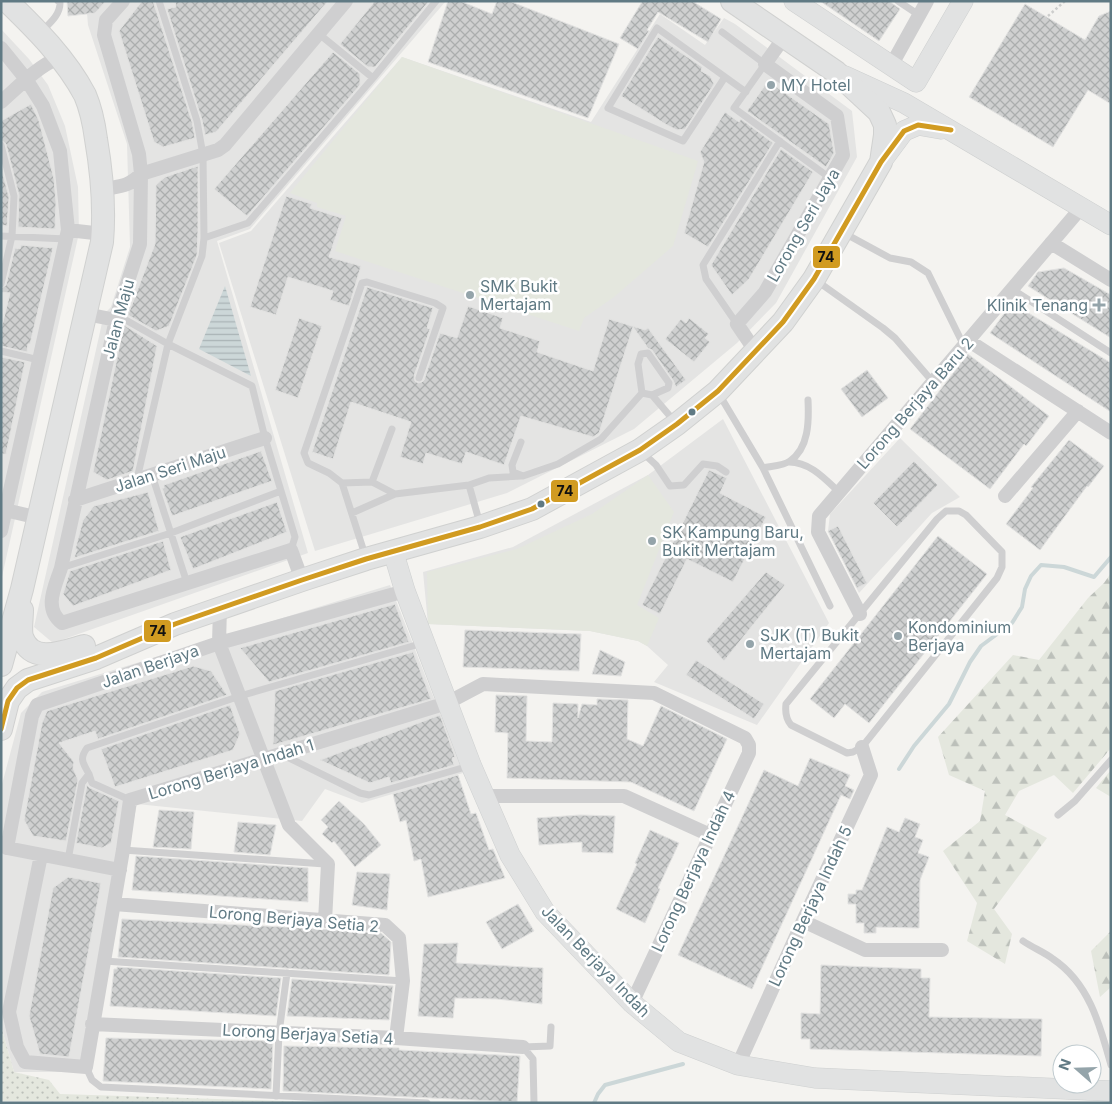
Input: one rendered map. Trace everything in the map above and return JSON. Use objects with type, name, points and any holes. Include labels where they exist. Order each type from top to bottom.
[{"type":"main road","points":[[732,1],[836,72],[879,112],[885,125],[881,162]]},
{"type":"main road","name":"Jalan Maju","points":[[1,665],[5,644],[22,589],[86,314],[103,234],[104,189],[93,119],[85,96],[60,57],[15,6]]},
{"type":"main road","name":"Jalan Berjaya","points":[[1,729],[8,701],[17,688],[28,680],[96,658],[175,624],[302,580],[366,559],[480,527],[532,509],[640,450],[677,424],[718,391],[783,322],[814,279],[881,162]]},
{"type":"main road","points":[[22,589],[22,636],[29,649],[40,654],[57,654],[91,643],[175,624]]},
{"type":"street","name":"Jalan Maju","points":[[123,1],[106,20],[104,35],[139,154],[141,174],[140,244],[116,317],[51,606],[54,617],[62,623],[187,583]]},
{"type":"street","points":[[104,189],[123,186],[132,182],[141,174],[218,150],[225,145],[346,1]]},
{"type":"street","points":[[794,1],[916,82],[963,1]]},
{"type":"street","points":[[891,66],[927,1]]},
{"type":"street","points":[[765,64],[785,36]]},
{"type":"street","points":[[1,48],[26,79],[43,106],[60,150],[67,235],[4,510],[1,531]]},
{"type":"street","points":[[1,102],[26,79],[47,63],[60,57]]},
{"type":"street","name":"Lorong Seri Jaya","points":[[737,324],[765,292],[843,155],[837,116],[765,64]]},
{"type":"street","points":[[836,72],[904,103],[1111,225]]},
{"type":"street","name":"Jalan Berjaya","points":[[881,162],[904,131],[918,125],[951,130]]},
{"type":"street","name":"Lorong Berjaya Baru 2","points":[[860,614],[818,532],[819,516],[1081,208]]},
{"type":"street","points":[[67,235],[103,234]]},
{"type":"street","points":[[1051,243],[1111,280]]},
{"type":"street","points":[[86,314],[116,317]]},
{"type":"street","points":[[737,324],[756,352]]},
{"type":"street","points":[[967,344],[1111,433]]},
{"type":"street","points":[[1005,496],[1078,411]]},
{"type":"street","name":"Jalan Seri Maju","points":[[75,500],[265,438]]},
{"type":"street","points":[[4,510],[39,518]]},
{"type":"street","points":[[187,583],[291,550],[302,580]]},
{"type":"street","name":"Jalan Berjaya Indah","points":[[393,551],[405,591],[470,765],[510,855],[545,912],[632,1003],[679,1042],[738,1065],[815,1078],[1088,1093],[1111,1091]]},
{"type":"street","name":"Jalan Berjaya","points":[[4,847],[32,716],[37,705],[220,643],[405,591]]},
{"type":"street","points":[[220,608],[220,643],[289,825],[328,864],[325,921]]},
{"type":"street","name":"Lorong Berjaya Indah 1","points":[[86,1067],[120,870],[130,800],[447,703],[482,684],[654,693],[745,738]]},
{"type":"street","name":"Lorong Berjaya Indah 4","points":[[632,1003],[748,753],[748,745],[745,738]]},
{"type":"street","name":"Lorong Berjaya Indah 5","points":[[738,1065],[802,921],[871,775],[862,747]]},
{"type":"street","points":[[484,796],[624,796],[710,834]]},
{"type":"street","points":[[4,847],[120,870]]},
{"type":"street","points":[[41,855],[5,1012],[17,1047],[25,1062],[86,1067]]},
{"type":"street","name":"Lorong Berjaya Setia 2","points":[[114,904],[385,925],[399,938],[403,981],[396,1038]]},
{"type":"street","points":[[802,921],[865,950],[942,950]]},
{"type":"street","name":"Lorong Berjaya Setia 4","points":[[92,1024],[396,1038],[523,1047]]},
{"type":"lane","points":[[40,33],[53,20],[60,9],[58,1]]},
{"type":"lane","points":[[137,480],[168,344],[202,256],[204,238],[203,155],[197,121],[159,1]]},
{"type":"lane","points":[[204,238],[248,223],[373,78],[436,1]]},
{"type":"lane","points":[[898,1],[919,15]]},
{"type":"lane","points":[[725,77],[683,141],[608,108],[657,28],[746,92]]},
{"type":"lane","points":[[722,32],[765,64],[734,108],[830,178]]},
{"type":"lane","points":[[319,34],[373,78]]},
{"type":"lane","points":[[737,324],[706,279],[703,265],[780,141]]},
{"type":"lane","points":[[1,146],[14,196],[12,236],[1,284]]},
{"type":"lane","points":[[842,232],[890,258],[911,262],[928,272],[967,344]]},
{"type":"lane","points":[[1,236],[67,235]]},
{"type":"lane","points":[[814,279],[895,338],[933,382]]},
{"type":"lane","points":[[366,559],[342,483],[330,473],[308,463],[304,453],[362,283],[367,282],[427,300],[443,308],[419,378]]},
{"type":"lane","points":[[1012,289],[1111,353]]},
{"type":"lane","points":[[116,317],[252,386],[265,438],[295,537],[291,550]]},
{"type":"lane","points":[[1,351],[39,360]]},
{"type":"lane","points":[[352,513],[395,494],[468,485],[489,478],[523,476],[558,464],[601,439],[642,393],[638,364],[641,354],[648,353],[669,383],[668,388],[652,395],[642,393]]},
{"type":"lane","points":[[718,391],[763,468],[830,606]]},
{"type":"lane","points":[[652,395],[677,424]]},
{"type":"lane","points":[[789,462],[805,444],[809,415],[808,400]]},
{"type":"lane","points":[[372,482],[392,429]]},
{"type":"lane","points":[[521,442],[512,465],[513,472],[523,476]]},
{"type":"lane","points":[[640,450],[656,465],[670,486],[684,485],[703,464],[717,466],[726,472]]},
{"type":"lane","points":[[763,468],[789,462],[799,462],[816,471],[839,492]]},
{"type":"lane","points":[[152,475],[187,583]]},
{"type":"lane","points":[[342,483],[372,482],[395,494]]},
{"type":"lane","points":[[468,485],[480,527]]},
{"type":"lane","points":[[61,568],[171,533],[281,491]]},
{"type":"lane","points":[[946,511],[959,511],[966,515],[1002,552],[1002,568],[997,578],[862,747],[847,753],[791,725],[785,710],[786,704],[937,519],[946,511]]},
{"type":"lane","points":[[130,800],[92,783],[83,762],[83,754],[88,748],[240,696],[424,643]]},
{"type":"lane","points":[[281,754],[360,793],[369,795],[470,765]]},
{"type":"lane","points":[[1058,815],[1075,802],[1111,760]]},
{"type":"lane","points":[[68,860],[82,783],[89,774]]},
{"type":"lane","points":[[123,850],[328,864]]},
{"type":"lane","points":[[1023,941],[1054,959],[1074,976],[1088,997],[1111,1065]]},
{"type":"lane","points":[[104,961],[403,981]]},
{"type":"lane","points":[[276,1096],[279,1033],[287,973]]},
{"type":"lane","points":[[523,1047],[550,1046],[551,1027]]},
{"type":"lane","points":[[523,1047],[533,1059],[534,1103]]},
{"type":"lane","points":[[86,1067],[92,1080],[101,1087],[427,1103]]},
{"type":"path","points":[[1048,16],[1065,1]]},
{"type":"shaded area","points":[[86,1],[446,1],[250,229],[217,241],[308,553],[53,643],[34,627],[104,314],[111,307],[130,247],[127,144],[88,25]]},
{"type":"shaded area","name":"SMK Bukit Mertajam","points":[[660,14],[705,45],[724,18],[735,24],[852,111],[857,157],[776,303],[737,343],[634,429],[507,493],[315,551],[219,243],[251,231],[402,57],[591,122]]},
{"type":"shaded area","points":[[1,29],[29,59],[48,85],[65,126],[78,187],[79,233],[1,581]]},
{"type":"shaded area","points":[[225,286],[251,376],[199,349]]},
{"type":"shaded area","name":"SK Kampung Baru, Bukit Mertajam","points":[[723,419],[829,623],[757,725],[654,682],[668,665],[647,646],[638,641],[590,631],[428,624],[423,572],[513,547],[648,475]]},
{"type":"shaded area","points":[[900,438],[960,497],[932,513],[859,593],[828,531],[830,514]]},
{"type":"shaded area","points":[[390,585],[463,773],[362,803],[325,789],[302,821],[137,804],[80,1072],[14,1072],[1,1026],[1,788],[21,713],[42,692]]},
{"type":"green space","points":[[402,57],[698,161],[673,246],[614,297],[584,318],[579,331],[335,251],[346,216],[317,207],[317,203],[290,193]]},
{"type":"green space","points":[[648,475],[674,512],[637,605],[659,618],[647,646],[638,641],[590,631],[428,624],[427,572],[517,549],[592,514]]},
{"type":"green space","points":[[1111,573],[1111,748],[1073,793],[1054,775],[1019,791],[1005,815],[1047,838],[994,909],[1012,934],[1005,964],[967,941],[977,903],[943,851],[980,821],[985,791],[949,775],[938,737],[1013,655],[1039,660],[1088,598],[1104,583]]},
{"type":"green space","points":[[1111,770],[1111,797],[1096,788]]},
{"type":"green space","points":[[1111,931],[1111,987],[1100,997],[1091,951]]},
{"type":"green space","points":[[1,1026],[14,1072],[49,1080],[60,1094],[347,1103],[1,1101]]},
{"type":"building","points":[[67,1],[106,1],[95,13],[68,16]]},
{"type":"building","points":[[142,1],[153,1],[192,122],[195,138],[163,147],[154,142],[119,31]]},
{"type":"building","points":[[175,1],[328,1],[216,132],[205,135],[167,9],[176,7]]},
{"type":"building","points":[[375,1],[429,1],[375,67],[368,67],[340,44]]},
{"type":"building","points":[[448,1],[460,1],[492,14],[497,1],[509,1],[619,44],[588,118],[428,62]]},
{"type":"building","points":[[641,1],[692,1],[721,19],[708,42],[658,12],[638,49],[620,38]]},
{"type":"building","points":[[820,1],[889,1],[900,9],[879,41]]},
{"type":"building","points":[[1025,4],[1085,40],[1099,16],[1111,11],[1111,104],[1088,90],[1053,147],[969,97]]},
{"type":"building","points":[[658,37],[702,67],[701,71],[710,76],[714,84],[685,129],[677,130],[667,125],[621,96]]},
{"type":"building","points":[[333,52],[360,74],[360,85],[247,216],[214,189]]},
{"type":"building","points":[[768,81],[829,124],[834,153],[826,167],[747,111]]},
{"type":"building","points":[[31,104],[39,121],[54,179],[56,202],[55,229],[18,227],[19,195],[6,144],[1,140],[1,121]]},
{"type":"building","points":[[725,112],[739,122],[741,119],[773,143],[708,247],[684,233],[704,162],[700,152]]},
{"type":"building","points":[[781,149],[813,172],[749,279],[732,295],[711,265]]},
{"type":"building","points":[[198,166],[197,255],[169,326],[156,331],[128,315],[155,244],[156,185],[165,177]]},
{"type":"building","points":[[1,167],[9,197],[7,226],[1,225]]},
{"type":"building","points":[[286,196],[312,204],[310,208],[342,218],[329,257],[361,266],[349,306],[330,300],[333,291],[288,277],[276,315],[250,307]]},
{"type":"building","points":[[21,245],[53,248],[27,352],[1,346],[1,330],[10,293],[1,292],[1,289],[6,285],[15,248],[20,249]]},
{"type":"building","points":[[1064,268],[1111,295],[1111,338],[1028,286],[1038,272]]},
{"type":"building","points":[[367,287],[433,308],[427,328],[430,329],[414,376],[415,381],[418,383],[424,380],[440,333],[457,338],[468,306],[503,318],[500,328],[540,341],[537,352],[593,371],[609,319],[645,330],[648,328],[686,380],[676,387],[652,350],[648,348],[633,327],[599,433],[593,437],[521,416],[504,465],[466,452],[462,464],[426,453],[423,464],[400,457],[411,422],[351,402],[333,459],[312,452]]},
{"type":"building","points":[[1012,303],[1111,363],[1111,412],[990,333]]},
{"type":"building","points":[[299,318],[322,326],[298,398],[275,390]]},
{"type":"building","points":[[689,318],[709,334],[705,338],[710,342],[694,362],[665,339],[681,319],[686,323]]},
{"type":"building","points":[[124,325],[157,346],[133,471],[107,480],[93,472]]},
{"type":"building","points":[[968,354],[1049,416],[1026,446],[1024,444],[990,489],[910,429]]},
{"type":"building","points":[[1,357],[25,362],[6,454],[1,454]]},
{"type":"building","points":[[867,370],[888,398],[862,417],[841,389]]},
{"type":"building","points":[[1069,440],[1104,466],[1040,550],[1006,524],[1033,488],[1031,487]]},
{"type":"building","points":[[261,451],[272,481],[172,516],[162,488],[164,488],[164,485]]},
{"type":"building","points":[[914,461],[938,485],[897,527],[873,503]]},
{"type":"building","points":[[709,470],[727,478],[720,493],[766,517],[733,582],[687,559],[660,614],[642,605]]},
{"type":"building","points":[[148,492],[159,531],[74,558],[83,520],[94,506]]},
{"type":"building","points":[[277,502],[287,532],[193,569],[180,537]]},
{"type":"building","points":[[838,526],[867,583],[857,588],[828,531]]},
{"type":"building","name":"Kondominium Berjaya","points":[[938,536],[987,574],[869,723],[845,704],[834,718],[810,699]]},
{"type":"building","points":[[163,541],[171,570],[73,606],[63,594],[70,571]]},
{"type":"building","points":[[766,572],[785,585],[724,661],[706,641]]},
{"type":"building","points":[[395,604],[409,642],[269,682],[240,648]]},
{"type":"building","points":[[465,630],[581,634],[579,671],[463,667]]},
{"type":"building","points":[[600,650],[625,662],[621,676],[592,674]]},
{"type":"building","points":[[413,652],[431,699],[273,745],[275,691]]},
{"type":"building","points":[[696,660],[764,704],[754,719],[686,675]]},
{"type":"building","points":[[193,666],[211,671],[227,695],[98,739],[95,731],[59,743],[74,762],[73,768],[78,780],[66,841],[33,836],[24,820],[42,723],[47,711]]},
{"type":"building","points":[[496,695],[527,696],[526,741],[552,742],[553,703],[578,704],[578,718],[582,704],[597,705],[597,699],[628,700],[627,739],[643,746],[661,706],[727,739],[694,811],[631,782],[507,778],[508,733],[495,732]]},
{"type":"building","points":[[230,705],[240,734],[233,750],[115,787],[101,749]]},
{"type":"building","points":[[440,715],[455,757],[452,758],[454,765],[391,783],[389,777],[370,783],[320,760]]},
{"type":"building","points":[[810,758],[850,775],[845,786],[854,790],[850,799],[841,795],[752,989],[678,955],[764,770],[798,786]]},
{"type":"building","points":[[458,775],[471,814],[476,813],[489,850],[493,849],[505,878],[428,897],[421,859],[414,861],[406,820],[400,822],[393,794]]},
{"type":"building","points":[[87,785],[119,801],[111,843],[102,848],[76,843]]},
{"type":"building","points":[[339,801],[364,824],[381,845],[355,867],[334,841],[332,843],[322,834],[328,827],[321,820]]},
{"type":"building","points":[[159,810],[194,812],[191,849],[153,847]]},
{"type":"building","points":[[580,815],[615,816],[613,853],[582,852],[582,842],[539,845],[537,818]]},
{"type":"building","points":[[905,818],[920,824],[915,837],[923,840],[918,853],[929,857],[920,880],[919,928],[876,927],[876,933],[864,933],[864,923],[856,923],[856,904],[848,904],[848,894],[856,894],[856,890],[862,890],[887,827],[899,832]]},
{"type":"building","points":[[238,822],[276,825],[270,855],[234,852]]},
{"type":"building","points":[[650,830],[679,843],[658,888],[660,889],[645,923],[616,909]]},
{"type":"building","points":[[136,856],[308,868],[308,902],[132,890]]},
{"type":"building","points":[[357,872],[390,874],[387,910],[352,905]]},
{"type":"building","points":[[68,877],[101,883],[69,1057],[40,1054],[29,1016],[53,888]]},
{"type":"building","points":[[518,904],[534,931],[502,949],[486,922]]},
{"type":"building","points":[[122,919],[381,933],[391,942],[389,975],[118,957]]},
{"type":"building","points":[[458,943],[456,963],[543,968],[542,1004],[497,999],[455,998],[453,1018],[418,1016],[424,944]]},
{"type":"building","points":[[821,965],[921,969],[921,978],[930,978],[929,1017],[1042,1019],[1041,1056],[810,1049],[810,1039],[801,1039],[801,1013],[820,1014]]},
{"type":"building","points":[[117,967],[281,978],[276,1016],[110,1006],[114,969],[117,969]]},
{"type":"building","points":[[292,979],[393,986],[389,1020],[287,1016]]},
{"type":"building","points":[[106,1038],[273,1041],[271,1089],[103,1081]]},
{"type":"building","points":[[284,1046],[399,1048],[399,1050],[520,1056],[517,1102],[283,1091]]},
{"type":"waterway","points":[[899,769],[914,746],[949,704],[970,662],[981,646],[1012,623],[1022,607],[1025,589],[1031,576],[1041,565],[1064,567],[1094,577],[1111,557]]},
{"type":"waterway","points":[[594,1103],[605,1085],[683,1064]]},
{"type":"transit line","name":"74","points":[[1,729],[8,701],[17,688],[28,680],[96,658],[175,624],[302,580],[366,559],[480,527],[532,509],[640,450],[677,424],[718,391],[783,322],[814,279],[881,162],[904,131],[918,125],[951,130]]},
{"type":"place","name":"MY Hotel","points":[[771,85]]},
{"type":"place","name":"SMK Bukit Mertajam","points":[[470,295]]},
{"type":"place","name":"Klinik Tenang","points":[[1099,305]]},
{"type":"place","name":"SK Kampung Baru, Bukit Mertajam","points":[[652,541]]},
{"type":"place","name":"Kondominium Berjaya","points":[[898,636]]},
{"type":"place","name":"SJK (T) Bukit Mertajam","points":[[750,644]]}]
